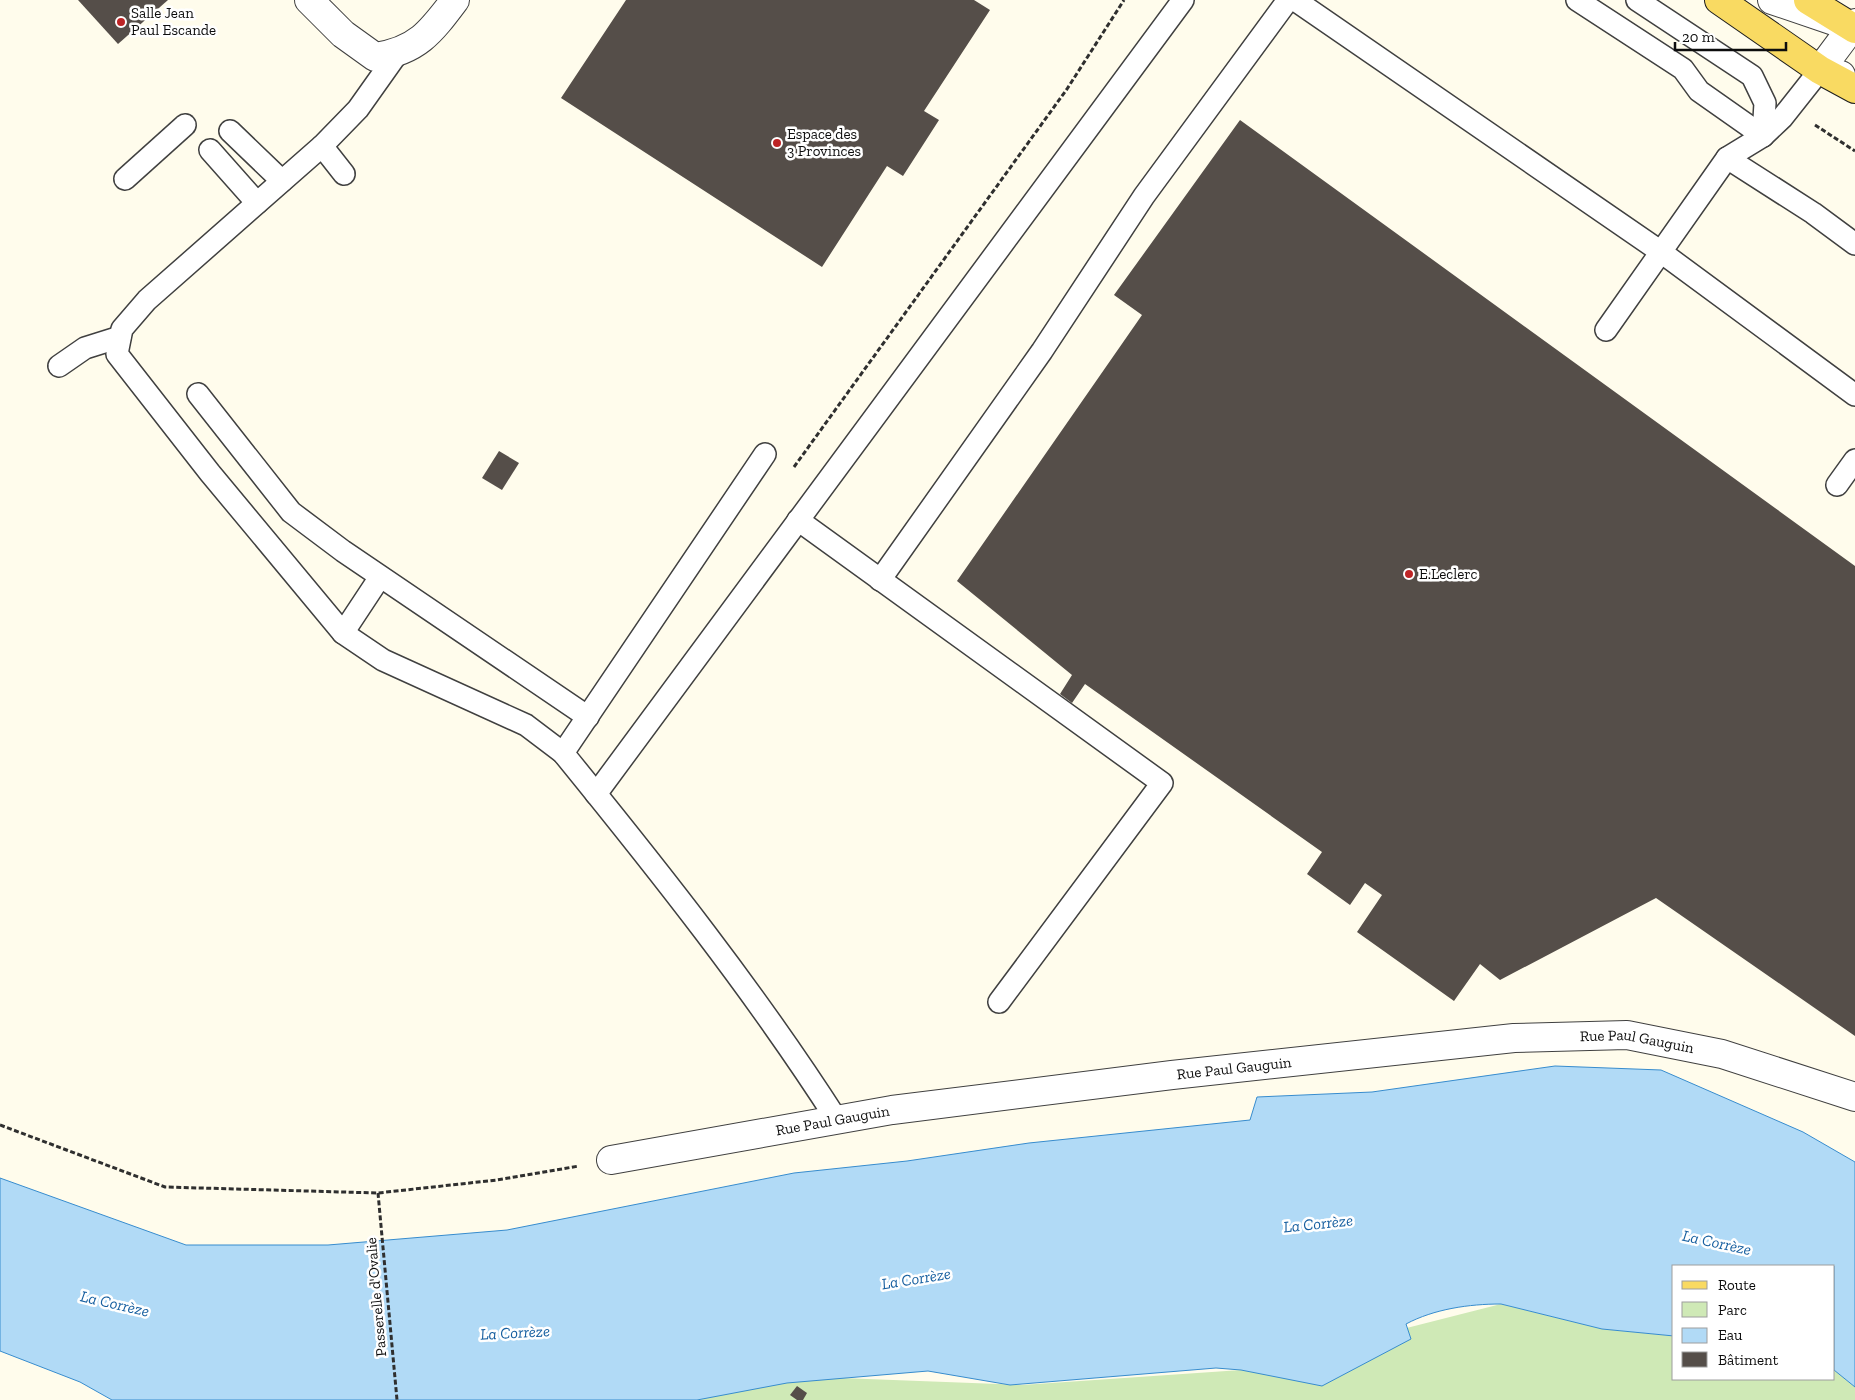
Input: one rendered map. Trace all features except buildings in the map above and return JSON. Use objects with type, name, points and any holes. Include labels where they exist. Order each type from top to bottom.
[{"type":"main road","points":[[1719,0],[1820,70],[1855,89]]},
{"type":"main road","points":[[1808,0],[1854,26]]},
{"type":"street","points":[[309,0],[343,34],[375,57],[397,54],[430,33],[455,0]]},
{"type":"street","points":[[1772,0],[1854,26],[1820,70],[1855,79]]},
{"type":"street","name":"Rue Paul Gauguin","points":[[610,1160],[892,1110],[1163,1076],[1514,1038],[1628,1034],[1722,1054],[1855,1097]]},
{"type":"lane","points":[[596,794],[1183,0]]},
{"type":"lane","points":[[880,580],[1042,351],[1144,196],[1288,0]]},
{"type":"lane","points":[[1295,0],[1661,252],[1855,395]]},
{"type":"lane","points":[[1577,0],[1683,69],[1699,91],[1763,136]]},
{"type":"lane","points":[[1636,0],[1752,76],[1765,103],[1763,136]]},
{"type":"lane","points":[[397,54],[358,109],[322,146],[147,300],[122,329],[118,354],[210,473],[343,634],[383,660],[526,725],[564,753],[756,1002],[803,1067],[837,1120]]},
{"type":"lane","points":[[1606,330],[1727,158],[1763,136],[1782,118],[1820,70]]},
{"type":"lane","points":[[125,179],[185,125]]},
{"type":"lane","points":[[230,131],[282,181]]},
{"type":"lane","points":[[322,146],[344,174]]},
{"type":"lane","points":[[210,150],[257,203]]},
{"type":"lane","points":[[1727,158],[1812,213],[1855,244]]},
{"type":"lane","points":[[59,366],[85,348],[120,337]]},
{"type":"lane","points":[[198,394],[290,512],[380,577],[588,717]]},
{"type":"lane","points":[[564,753],[765,454]]},
{"type":"lane","points":[[1837,485],[1855,460]]},
{"type":"lane","points":[[798,520],[1162,783],[999,1002]]},
{"type":"lane","points":[[343,634],[380,577]]},
{"type":"path","points":[[789,474],[1067,89],[1124,0]]},
{"type":"path","points":[[0,1125],[165,1187],[378,1193],[497,1180],[610,1160]]},
{"type":"path","name":"Passerelle d'Ovalie","points":[[378,1193],[397,1400]]},
{"type":"green space","points":[[1501,1304],[1602,1329],[1672,1336],[1672,1380],[1835,1380],[1835,1371],[1855,1387],[1855,1400],[289,1400],[366,1360],[1022,1385],[1241,1370]]},
{"type":"water","name":"La Corrèze","points":[[1555,1066],[1661,1070],[1803,1132],[1855,1162],[1855,1387],[1835,1371],[1835,1265],[1672,1265],[1672,1336],[1602,1329],[1501,1304],[1464,1306],[1440,1311],[1406,1324],[1411,1339],[1322,1386],[1241,1370],[1216,1368],[1010,1385],[928,1371],[787,1383],[697,1400],[112,1400],[80,1382],[0,1351],[0,1178],[186,1245],[328,1245],[507,1230],[794,1173],[907,1161],[1029,1143],[1250,1120],[1257,1097],[1372,1092]]},
{"type":"place","name":"Salle Jean Paul Escande","points":[[121,22]]},
{"type":"place","name":"Espace des 3 Provinces","points":[[777,143]]},
{"type":"place","name":"E.Leclerc","points":[[1409,574]]}]
